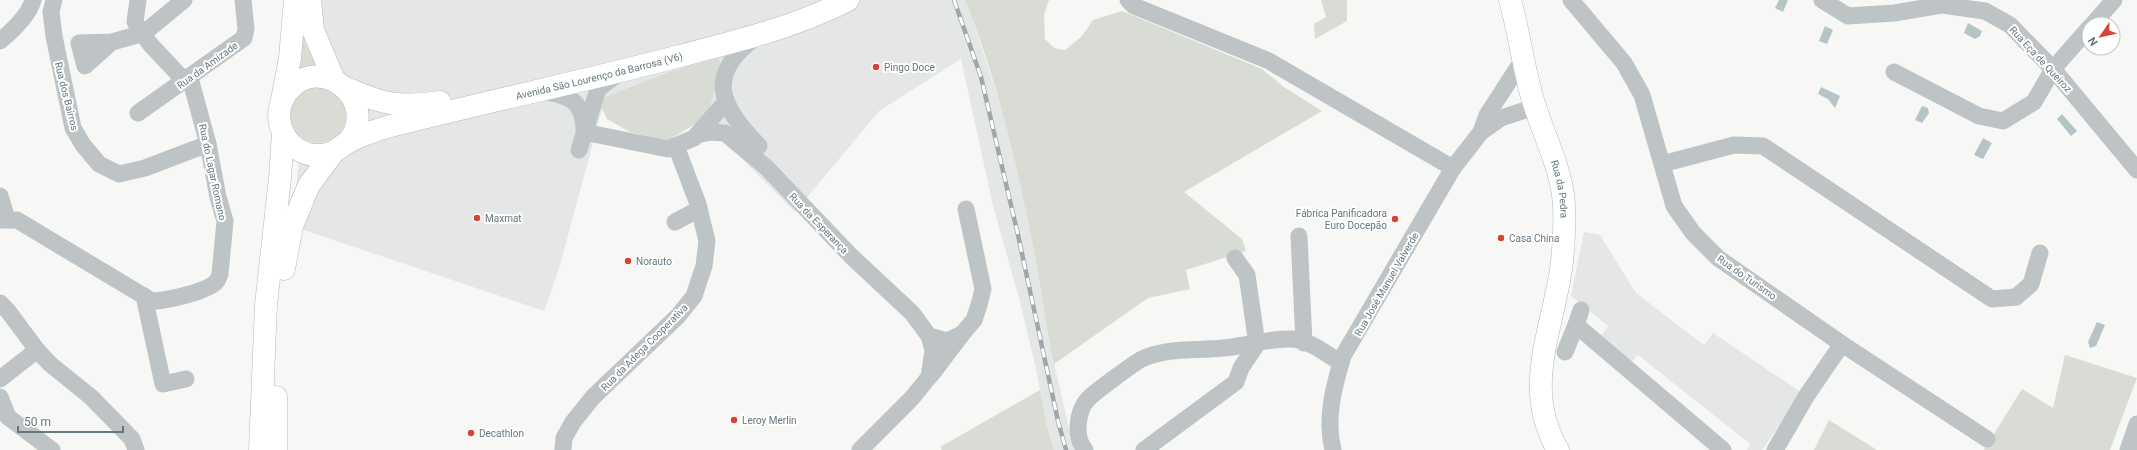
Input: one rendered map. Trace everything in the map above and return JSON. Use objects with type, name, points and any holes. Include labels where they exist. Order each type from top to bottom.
[{"type":"main road","points":[[260,450],[266,306],[280,178],[283,133],[279,119],[290,58],[295,0]]},
{"type":"main road","points":[[276,450],[277,376],[285,255],[292,226],[309,185],[355,130],[357,113],[354,101],[340,84],[313,30],[310,0]]},
{"type":"main road","name":"Avenida São Lourenço da Barrosa (V6)","points":[[340,84],[371,99],[393,105],[416,105],[451,100],[660,48],[773,15],[815,0]]},
{"type":"main road","name":"Avenida São Lourenço da Barrosa (V6)","points":[[341,147],[405,122],[622,71],[761,34],[809,18],[848,0]]},
{"type":"main road","name":"Rua da Pedra","points":[[1510,0],[1522,61],[1563,195],[1562,262],[1541,362],[1541,401],[1548,433],[1558,450]]},
{"type":"main road","points":[[281,102],[290,88],[305,79],[317,77],[340,84]]},
{"type":"main road","points":[[283,133],[292,145],[303,152],[319,156],[341,147]]},
{"type":"street","points":[[2,36],[18,24],[32,5],[33,0]]},
{"type":"street","name":"Rua dos Bairros","points":[[54,0],[51,12],[54,36],[73,128],[83,145],[99,164],[120,174],[145,168],[208,144]]},
{"type":"street","points":[[138,0],[135,22],[144,33],[150,44],[180,76],[190,78]]},
{"type":"street","points":[[112,42],[144,33],[184,0]]},
{"type":"street","name":"Rua da Amizade","points":[[138,113],[190,78],[244,38],[246,29],[243,0]]},
{"type":"street","points":[[1128,0],[1134,6],[1268,62],[1454,168]]},
{"type":"street","name":"Rua do Turismo","points":[[1571,0],[1624,63],[1642,95],[1674,206],[1693,233],[1718,258],[1842,344],[1987,439]]},
{"type":"street","name":"Rua Eça de Queiroz","points":[[1822,0],[1848,16],[1894,13],[1942,5],[1985,11],[2010,25],[2053,69],[2137,170]]},
{"type":"street","points":[[2100,16],[2114,0]]},
{"type":"street","points":[[759,146],[737,124],[725,103],[723,89],[724,77],[731,59],[740,49],[761,34]]},
{"type":"street","points":[[1894,72],[1980,116],[2003,121],[2034,102],[2053,69],[2081,37]]},
{"type":"street","points":[[1481,132],[1487,115],[1522,61]]},
{"type":"street","points":[[579,150],[598,89],[607,80],[622,71]]},
{"type":"street","name":"Rua do Lagar Romano","points":[[3,220],[17,220],[152,300],[162,301],[210,286],[218,278],[225,221],[218,197],[208,144],[190,78]]},
{"type":"street","points":[[541,90],[566,95],[574,101],[581,110],[584,132]]},
{"type":"street","points":[[584,132],[661,148],[668,148],[694,138],[725,103]]},
{"type":"street","points":[[1481,132],[1501,118],[1535,107]]},
{"type":"street","name":"Rua da Esperança","points":[[697,135],[710,132],[725,133],[767,168],[851,256],[912,313],[929,336],[933,350],[929,376],[912,398],[860,450]]},
{"type":"street","name":"Rua José Manuel Valverde","points":[[1333,450],[1330,438],[1330,411],[1334,387],[1343,356],[1454,168],[1481,132]]},
{"type":"street","points":[[1662,164],[1734,145],[1763,146],[1992,299],[2016,297],[2031,284],[2040,253]]},
{"type":"street","name":"Rua da Adega Cooperativa","points":[[563,450],[564,438],[573,422],[593,397],[678,316],[694,296],[704,266],[707,241],[699,209],[676,146]]},
{"type":"street","points":[[0,196],[3,220]]},
{"type":"street","points":[[675,222],[699,209]]},
{"type":"street","points":[[929,376],[974,320],[983,289],[966,209]]},
{"type":"street","points":[[1299,236],[1304,343]]},
{"type":"street","points":[[1144,450],[1236,382],[1241,368],[1257,344],[1247,275],[1235,258]]},
{"type":"street","points":[[144,296],[163,384],[186,379]]},
{"type":"street","points":[[0,303],[8,311],[37,350],[50,364],[91,397],[132,439],[136,450]]},
{"type":"street","points":[[1565,352],[1579,318],[1723,450]]},
{"type":"street","points":[[929,336],[947,341],[963,333]]},
{"type":"street","points":[[1085,450],[1078,433],[1079,419],[1088,399],[1142,359],[1168,352],[1257,344],[1268,340],[1294,339],[1317,348],[1341,363]]},
{"type":"street","points":[[1775,450],[1807,395],[1842,344]]},
{"type":"street","points":[[0,379],[37,350]]},
{"type":"street","points":[[0,397],[8,418],[52,450]]},
{"type":"street","points":[[2128,450],[2137,424]]},
{"type":"shaded area","points":[[310,0],[965,0],[1008,129],[1036,257],[1052,354],[1074,450],[1054,450],[1046,423],[1036,369],[1019,298],[993,206],[961,59],[879,111],[795,212],[750,167],[709,121],[609,96],[601,113],[559,269],[544,311],[292,226],[313,30]]},
{"type":"shaded area","points":[[965,0],[1049,0],[1044,15],[1045,39],[1054,48],[1065,50],[1082,36],[1093,20],[1122,11],[1262,69],[1284,87],[1322,111],[1184,192],[1242,239],[1246,251],[1186,270],[1190,289],[1148,298],[1054,364],[1035,256],[1014,158],[997,94],[977,31]]},
{"type":"shaded area","points":[[1321,0],[1347,0],[1347,21],[1315,39],[1314,24],[1326,17]]},
{"type":"shaded area","points":[[1779,0],[1788,0],[1783,12],[1775,8]]},
{"type":"shaded area","points":[[1968,23],[1982,31],[1980,36],[1975,39],[1964,33]]},
{"type":"shaded area","points":[[302,25],[306,44],[318,68],[297,71]]},
{"type":"shaded area","points":[[1825,26],[1833,30],[1827,44],[1819,41]]},
{"type":"shaded area","points":[[719,58],[721,68],[707,117],[667,141],[630,132],[607,119],[598,100],[669,72]]},
{"type":"shaded area","points":[[313,87],[323,87],[338,95],[344,104],[346,115],[344,126],[338,135],[323,143],[313,143],[302,138],[295,131],[290,120],[290,110],[295,99],[302,92]]},
{"type":"shaded area","points":[[1821,87],[1840,96],[1835,108],[1828,99],[1818,94]]},
{"type":"shaded area","points":[[1922,106],[1928,108],[1929,113],[1922,123],[1915,120]]},
{"type":"shaded area","points":[[2062,114],[2077,131],[2071,136],[2057,119]]},
{"type":"shaded area","points":[[1983,138],[1992,143],[1983,159],[1974,155]]},
{"type":"shaded area","points":[[1584,232],[1600,235],[1636,293],[1704,345],[1713,333],[1802,393],[1762,450],[1747,450],[1750,444],[1638,355],[1632,362],[1601,336],[1608,326],[1571,296]]},
{"type":"shaded area","points":[[2097,322],[2105,325],[2096,346],[2090,348],[2088,342]]},
{"type":"shaded area","points":[[2065,355],[2137,378],[2110,450],[1984,450],[2022,389],[2053,408]]},
{"type":"shaded area","points":[[1040,390],[1046,423],[1054,450],[942,450],[940,447]]},
{"type":"shaded area","points":[[1829,420],[1877,450],[1814,450]]},
{"type":"railway","points":[[954,0],[981,77],[1018,235],[1058,421],[1066,450]]},
{"type":"place","name":"Pingo Doce","points":[[876,67]]},
{"type":"place","name":"Maxmat","points":[[477,218]]},
{"type":"place","name":"Fábrica Panificadora Euro Docepão","points":[[1395,219]]},
{"type":"place","name":"Casa China","points":[[1501,238]]},
{"type":"place","name":"Norauto","points":[[628,261]]},
{"type":"place","name":"Leroy Merlin","points":[[734,420]]},
{"type":"place","name":"Decathlon","points":[[471,433]]}]
